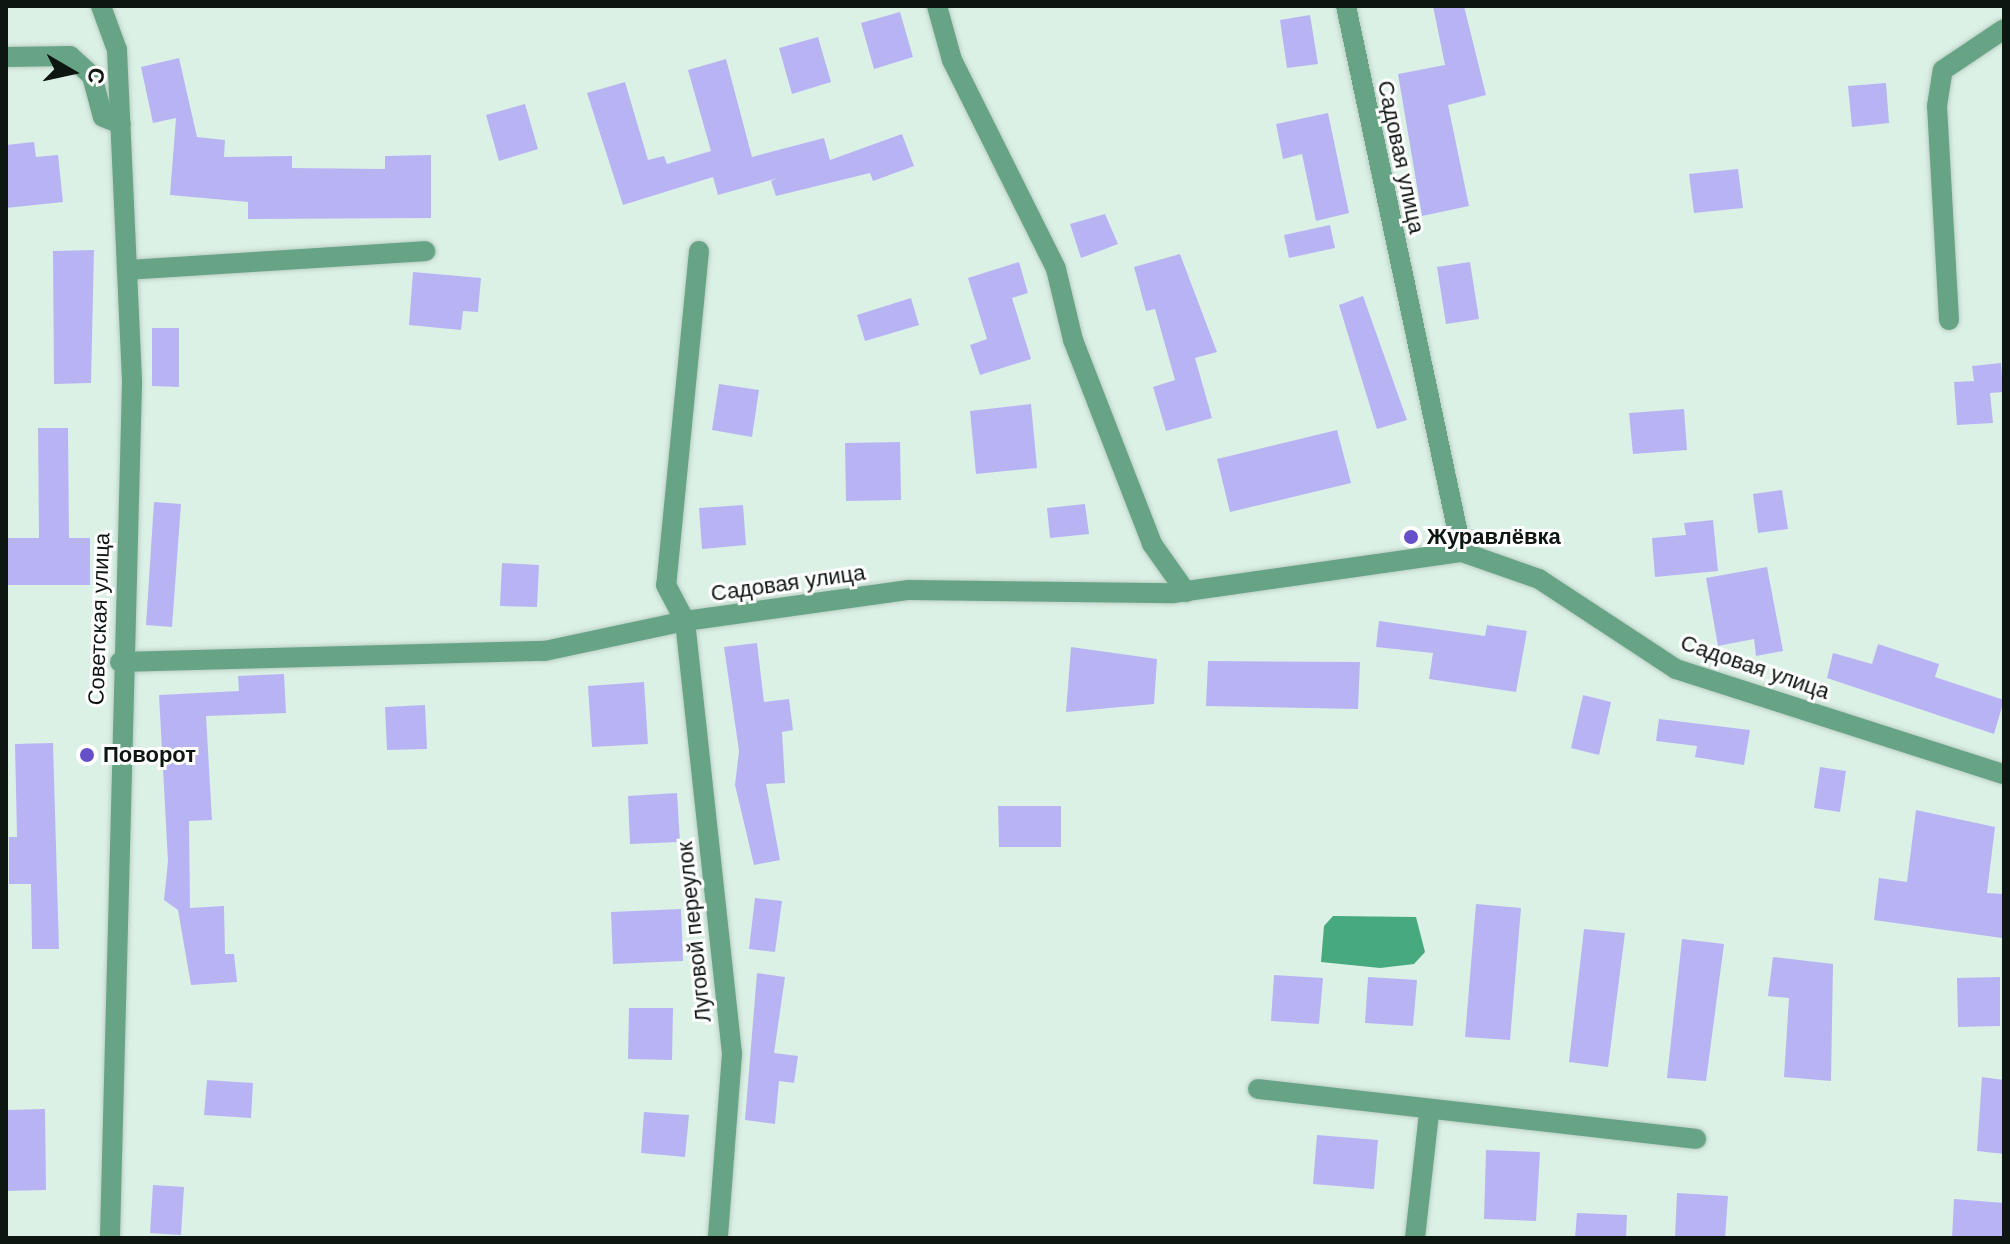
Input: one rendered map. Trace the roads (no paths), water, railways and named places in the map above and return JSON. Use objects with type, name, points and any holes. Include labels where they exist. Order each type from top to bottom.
[{"type":"street","name":"Советская улица","points":[[101,6],[117,50],[132,384],[120,662],[110,1238]]},
{"type":"street","points":[[937,6],[952,60],[1056,269],[1073,340],[1152,544],[1186,592]]},
{"type":"street","name":"Садовая улица","points":[[1346,6],[1462,552]]},
{"type":"street","points":[[1949,320],[1937,106],[1943,70],[2004,29]]},
{"type":"street","points":[[6,57],[70,56],[92,76],[103,117],[121,124]]},
{"type":"street","points":[[127,270],[425,251]]},
{"type":"street","points":[[685,621],[666,585],[699,251]]},
{"type":"street","name":"Садовая улица","points":[[120,662],[545,651],[685,621],[909,590],[1186,592],[1462,552],[1539,579],[1676,669],[2004,774]]},
{"type":"street","name":"Луговой переулок","points":[[685,621],[732,1054],[718,1238]]},
{"type":"street","points":[[1258,1089],[1429,1114],[1696,1139]]},
{"type":"street","points":[[1415,1238],[1429,1114]]},
{"type":"place","name":"Журавлёвка","points":[[1411,537]]},
{"type":"place","name":"Поворот","points":[[87,755]]}]
